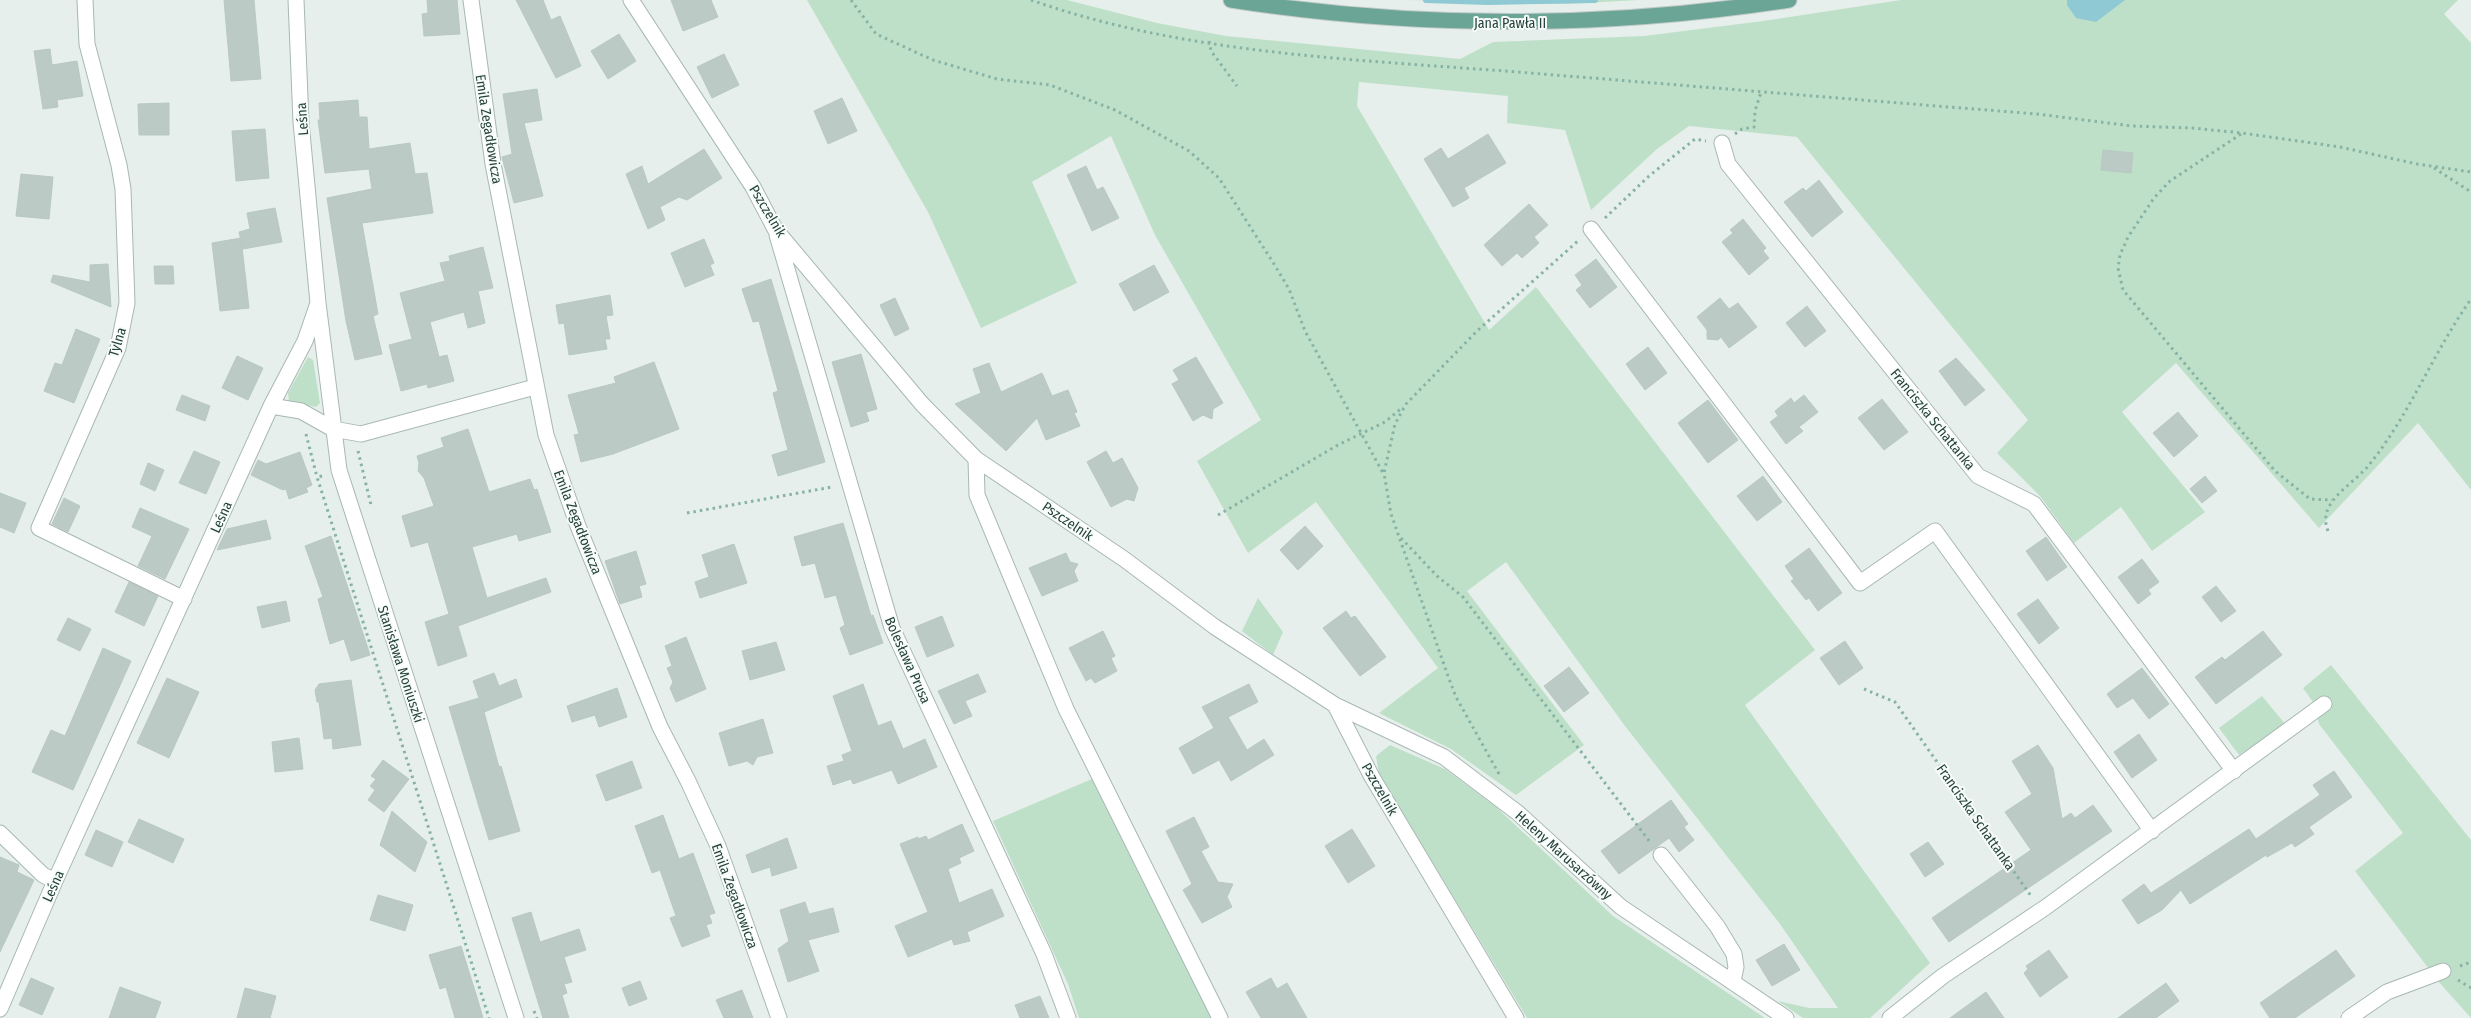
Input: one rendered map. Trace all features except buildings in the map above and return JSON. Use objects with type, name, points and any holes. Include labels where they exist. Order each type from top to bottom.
[{"type":"main road","name":"Jana Pawła II","points":[[1231,0],[1294,10],[1382,18],[1498,23],[1586,22],[1672,16],[1790,0]]},
{"type":"street","name":"Tylna","points":[[86,0],[87,44],[123,189],[127,303],[118,348],[39,528],[178,596]]},
{"type":"street","name":"Leśna","points":[[0,1009],[178,596],[271,406],[305,342],[318,303],[301,122],[296,0]]},
{"type":"street","name":"Emila Zegadłowicza","points":[[471,0],[493,164],[530,348],[535,387],[546,435],[578,526],[660,727],[688,781],[718,846],[779,1018]]},
{"type":"street","name":"Pszczelnik","points":[[631,0],[754,187],[775,228],[922,404],[976,459],[1124,560],[1215,627],[1335,705],[1372,777],[1516,1018]]},
{"type":"street","name":"Franciszka Schattanka","points":[[1722,143],[1728,164],[1978,476],[2034,504],[2234,770]]},
{"type":"street","name":"Bolesława Prusa","points":[[775,228],[892,628],[1044,954],[1068,1018]]},
{"type":"street","points":[[1591,229],[1860,583],[1935,531],[2152,831]]},
{"type":"street","name":"Stanisława Moniuszki","points":[[318,303],[339,470],[516,1018]]},
{"type":"street","points":[[271,406],[301,411],[334,429],[361,434],[535,387]]},
{"type":"street","points":[[976,459],[977,495],[1066,709],[1220,1018]]},
{"type":"street","points":[[1890,1018],[1943,976],[2041,911],[2324,704]]},
{"type":"street","name":"Heleny Marusarzówny","points":[[1335,705],[1444,757],[1518,813],[1621,907],[1786,1018]]},
{"type":"street","points":[[0,833],[43,875],[55,881]]},
{"type":"street","points":[[1661,855],[1717,926],[1734,954],[1736,967],[1733,982]]},
{"type":"street","points":[[2349,1018],[2387,992],[2443,970]]},
{"type":"path","points":[[852,0],[876,34],[884,38],[933,60],[997,79],[1050,85],[1115,110],[1189,151],[1219,178],[1289,290],[1306,330],[1384,473],[1391,514],[1456,697],[1476,730],[1501,780]]},
{"type":"path","points":[[1031,0],[1062,11],[1160,34],[1301,54],[2037,114],[2132,126],[2192,128],[2242,133],[2340,146],[2431,166],[2471,172]]},
{"type":"path","points":[[1209,42],[1211,51],[1237,86]]},
{"type":"path","points":[[1218,515],[1338,445],[1385,422],[1406,404],[1477,331],[1649,176],[1695,139],[1722,143],[1742,129],[1754,127],[1755,111],[1761,92]]},
{"type":"path","points":[[2242,133],[2170,180],[2154,198],[2128,236],[2120,255],[2118,268],[2123,290],[2275,471],[2310,499],[2332,500]]},
{"type":"path","points":[[2431,166],[2471,192]]},
{"type":"path","points":[[2328,531],[2325,517],[2332,500],[2368,466],[2400,422],[2442,343],[2471,300]]},
{"type":"path","points":[[1384,473],[1395,424],[1406,404]]},
{"type":"path","points":[[304,431],[309,441],[317,477],[489,1018]]},
{"type":"path","points":[[317,477],[361,464]]},
{"type":"path","points":[[687,513],[850,484]]},
{"type":"path","points":[[1399,535],[1437,576],[1463,597],[1661,855]]},
{"type":"path","name":"Franciszka Schattanka","points":[[1864,689],[1894,702],[2041,911]]},
{"type":"green space","points":[[807,0],[1067,0],[1157,23],[1226,36],[1460,59],[1493,42],[1644,36],[1763,21],[1901,0],[2458,0],[2444,14],[2471,43],[2471,490],[2418,423],[2319,528],[2176,363],[2122,412],[2205,512],[2152,551],[2121,507],[2074,543],[2040,496],[1997,453],[2028,420],[1797,137],[1689,126],[1657,149],[1591,210],[1565,130],[1507,123],[1508,96],[1359,82],[1357,106],[1489,330],[1536,287],[1815,650],[1745,705],[1930,963],[1870,1018],[1803,1018],[1778,1001],[1809,1008],[1838,1008],[1780,924],[1625,726],[1506,562],[1467,591],[1584,745],[1516,795],[1451,749],[1379,713],[1438,668],[1316,502],[1248,553],[1197,461],[1261,420],[1155,235],[1111,136],[1032,182],[1077,283],[981,328],[928,212]]},
{"type":"green space","points":[[1408,0],[1639,0],[1565,4]]},
{"type":"green space","points":[[308,357],[313,360],[320,403],[316,407],[289,401],[288,393]]},
{"type":"green space","points":[[1258,598],[1283,632],[1273,655],[1242,631]]},
{"type":"green space","points":[[2331,665],[2471,840],[2471,1018],[2438,981],[2355,871],[2403,833],[2319,724],[2313,702],[2303,688]]},
{"type":"green space","points":[[2262,696],[2286,725],[2239,755],[2219,728]]},
{"type":"green space","points":[[1390,745],[1445,769],[1496,807],[1613,916],[1765,1018],[1527,1018],[1379,774],[1376,756]]},
{"type":"green space","points":[[1106,773],[1228,1018],[1079,1018],[1068,984],[993,821]]},
{"type":"water","points":[[2067,0],[2125,0],[2096,22],[2076,18],[2067,5]]},
{"type":"waterway","points":[[1426,0],[1488,2],[1595,0]]}]
